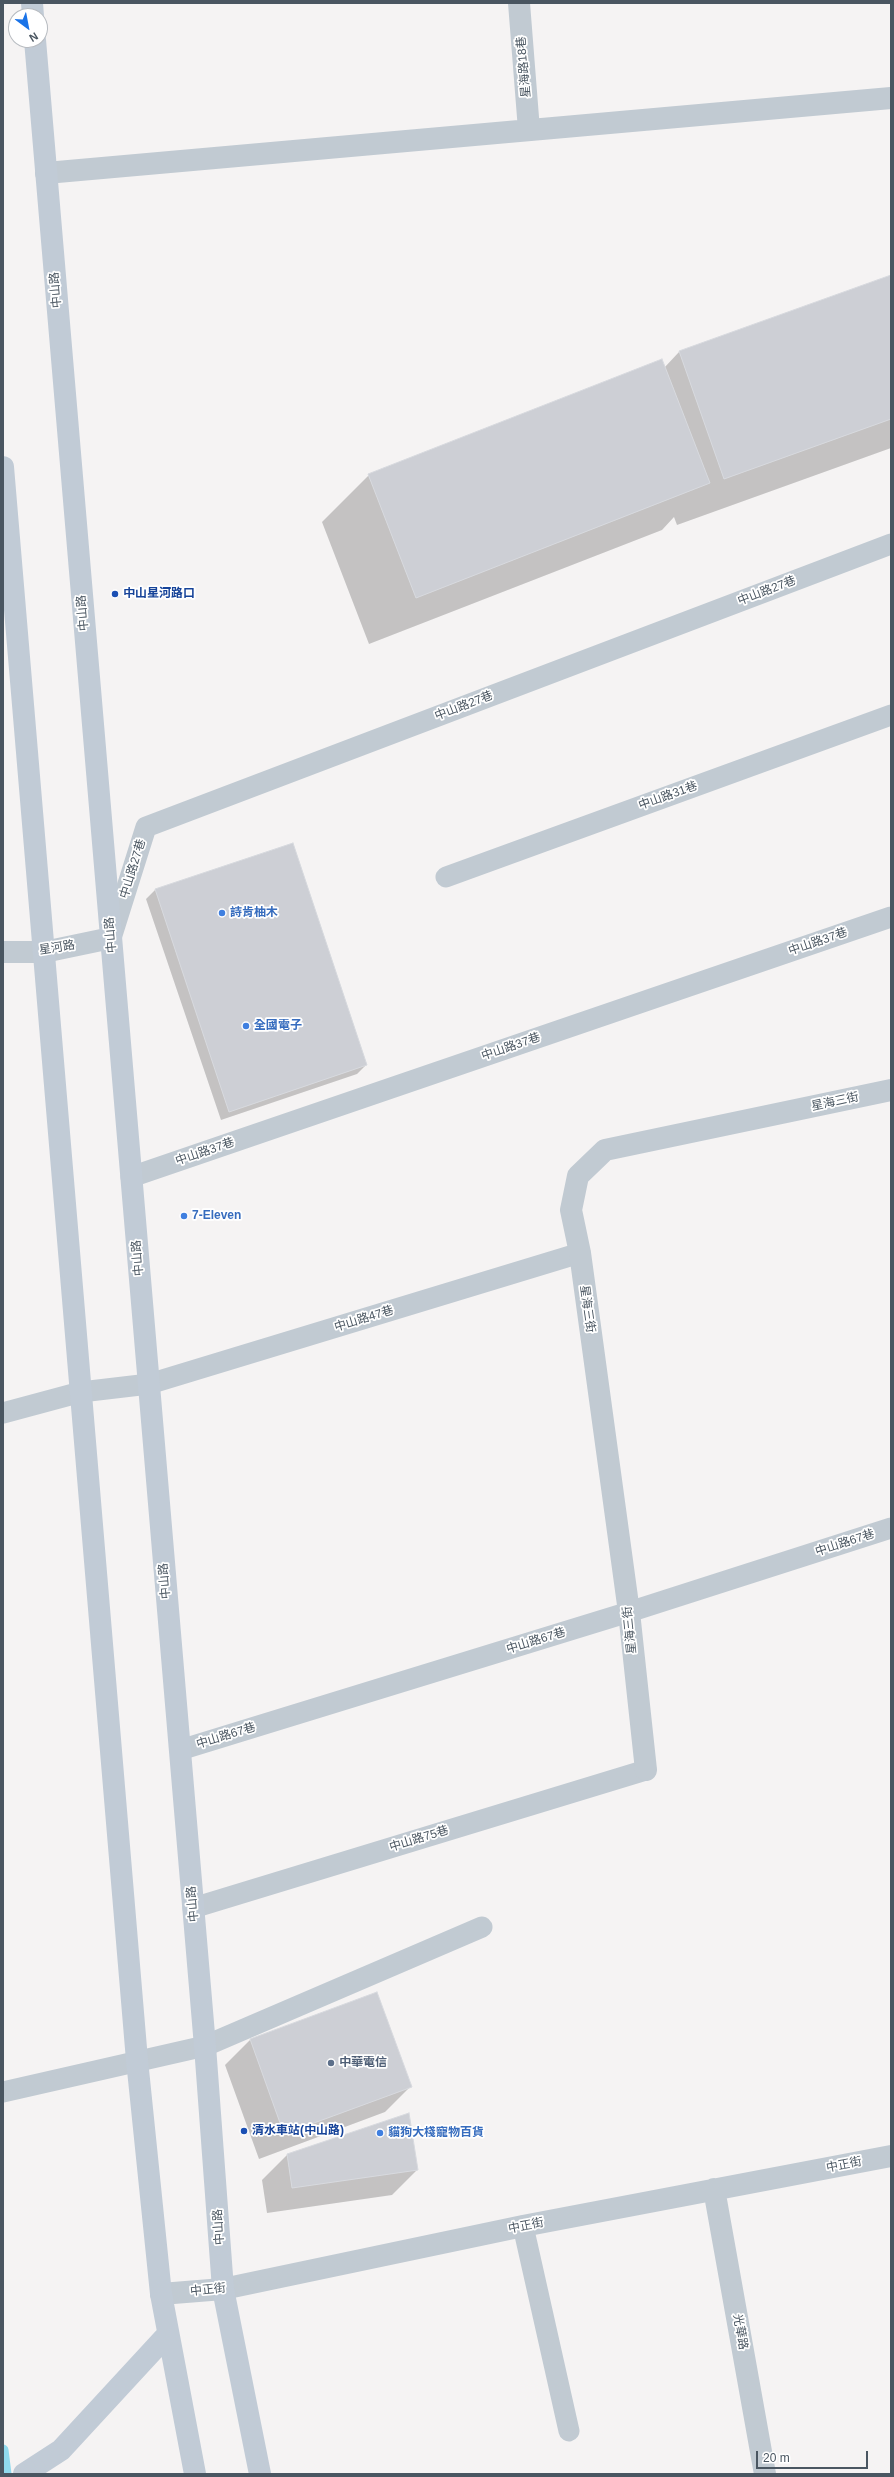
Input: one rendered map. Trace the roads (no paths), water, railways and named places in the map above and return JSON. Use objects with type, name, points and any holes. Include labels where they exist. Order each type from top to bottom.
[{"type":"street","name":"星海路18巷","points":[[518,3],[529,130]]},
{"type":"street","name":"中山路","points":[[36,48],[205,2046],[223,2289],[260,2474]]},
{"type":"street","points":[[46,173],[891,98]]},
{"type":"street","points":[[3,467],[137,2060],[160,2294],[195,2474]]},
{"type":"street","name":"星河路","points":[[3,952],[44,952],[111,938]]},
{"type":"street","name":"星海三街","points":[[646,1770],[629,1612],[580,1253],[571,1210],[578,1176],[605,1150],[891,1090]]},
{"type":"street","name":"中正街","points":[[160,2294],[223,2289],[523,2226],[891,2156]]},
{"type":"street","name":"光華路","points":[[714,2189],[765,2474]]},
{"type":"street","points":[[24,2474],[61,2450],[168,2334]]},
{"type":"lane","name":"中山路27巷","points":[[111,938],[146,827],[891,544]]},
{"type":"lane","name":"中山路31巷","points":[[446,877],[891,714]]},
{"type":"lane","name":"中山路37巷","points":[[131,1177],[891,917]]},
{"type":"lane","name":"中山路47巷","points":[[3,1413],[81,1392],[149,1384],[580,1253]]},
{"type":"lane","name":"中山路67巷","points":[[180,1750],[629,1612],[891,1528]]},
{"type":"lane","name":"中山路75巷","points":[[193,1908],[646,1770]]},
{"type":"lane","points":[[3,2092],[137,2060],[205,2046],[482,1927]]},
{"type":"lane","points":[[523,2226],[569,2430]]},
{"type":"waterway","points":[[3,2450],[6,2474]]},
{"type":"place","name":"中山星河路口","points":[[115,594]]},
{"type":"place","name":"詩肯柚木","points":[[222,913]]},
{"type":"place","name":"全國電子","points":[[246,1026]]},
{"type":"place","name":"7-Eleven","points":[[184,1216]]},
{"type":"place","name":"中華電信","points":[[331,2063]]},
{"type":"place","name":"清水車站(中山路)","points":[[244,2131]]},
{"type":"place","name":"貓狗大棧寵物百貨","points":[[380,2133]]}]
